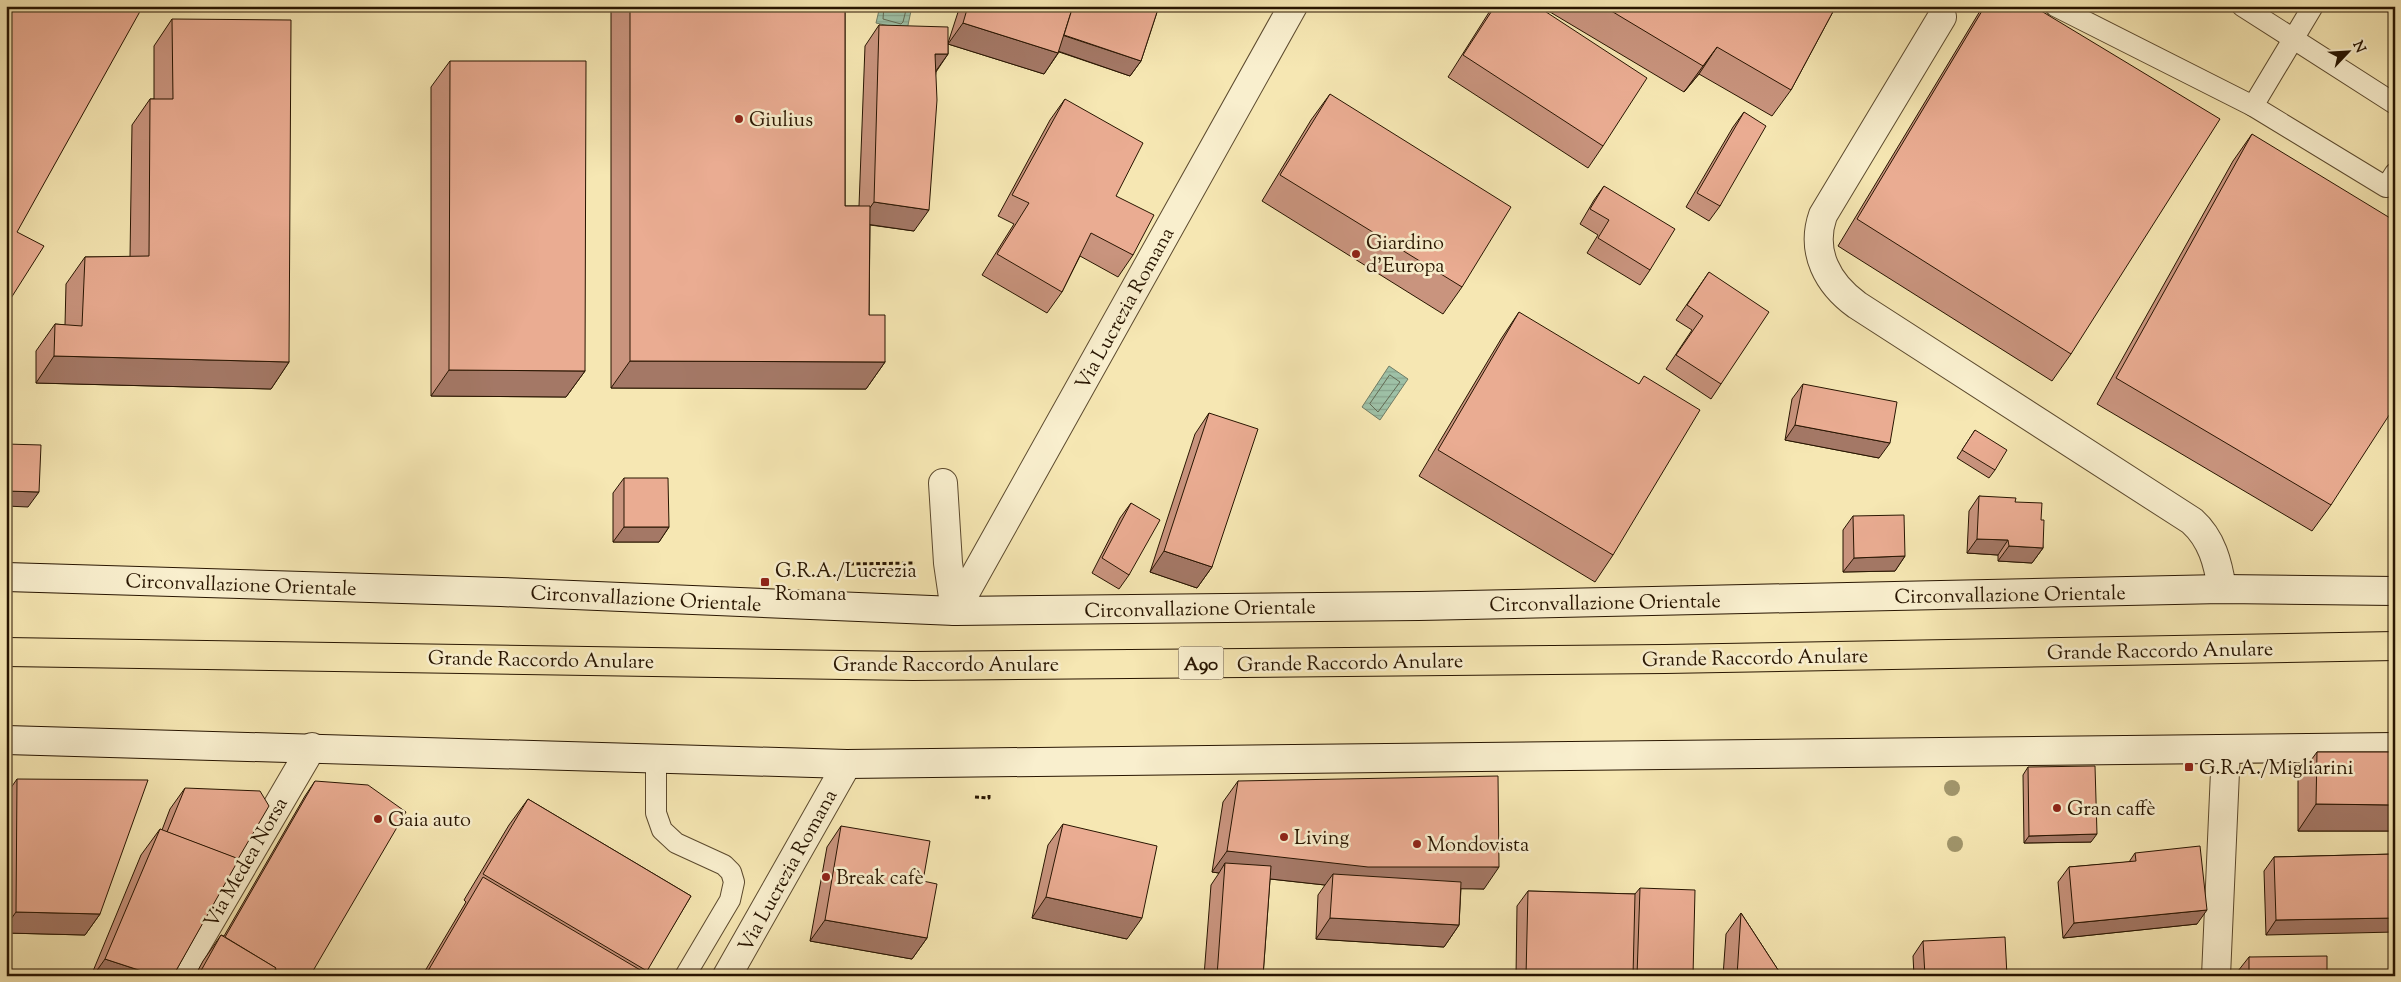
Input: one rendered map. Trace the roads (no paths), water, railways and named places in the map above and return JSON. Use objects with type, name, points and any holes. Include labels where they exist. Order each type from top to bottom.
[{"type":"highway","name":"Grande Raccordo Anulare","points":[[6,652],[923,666],[1675,658],[2395,646]]},
{"type":"street","name":"Via Lucrezia Romana","points":[[955,611],[1293,6]]},
{"type":"street","points":[[1946,12],[1823,215],[1818,242],[1820,255],[1830,279],[1846,297],[1857,305],[2192,520],[2203,533],[2214,553],[2222,589]]},
{"type":"street","points":[[942,483],[948,563],[955,611]]},
{"type":"street","name":"Circonvallazione Orientale","points":[[6,577],[501,592],[955,611],[1419,606],[2222,589],[2395,591]]},
{"type":"street","points":[[6,740],[312,747],[847,764],[2395,747]]},
{"type":"street","name":"Via Medea Norsa","points":[[178,976],[312,747]]},
{"type":"street","points":[[2216,976],[2226,748]]},
{"type":"street","name":"Via Lucrezia Romana","points":[[727,976],[847,764]]},
{"type":"lane","points":[[2055,6],[2253,106],[2386,187],[2395,173]]},
{"type":"lane","points":[[2242,6],[2395,104]]},
{"type":"lane","points":[[2253,106],[2313,6]]},
{"type":"lane","points":[[656,758],[656,813],[662,830],[676,843],[724,865],[731,872],[734,882],[730,900],[684,976]]},
{"type":"water","points":[[880,6],[912,6],[907,30],[876,23]]},
{"type":"water","points":[[1389,366],[1408,379],[1380,420],[1362,407]]},
{"type":"place","name":"Giulius","points":[[739,119]]},
{"type":"place","name":"Giardino d'Europa","points":[[1356,254]]},
{"type":"place","name":"G.R.A./Lucrezia Romana","points":[[765,582]]},
{"type":"place","name":"G.R.A./Migliarini","points":[[2189,767]]},
{"type":"place","name":"Gran caffè","points":[[2057,808]]},
{"type":"place","name":"Gaia auto","points":[[378,819]]},
{"type":"place","name":"Living","points":[[1284,837]]},
{"type":"place","name":"Mondovista","points":[[1417,844]]},
{"type":"place","name":"Break cafè","points":[[826,877]]}]
